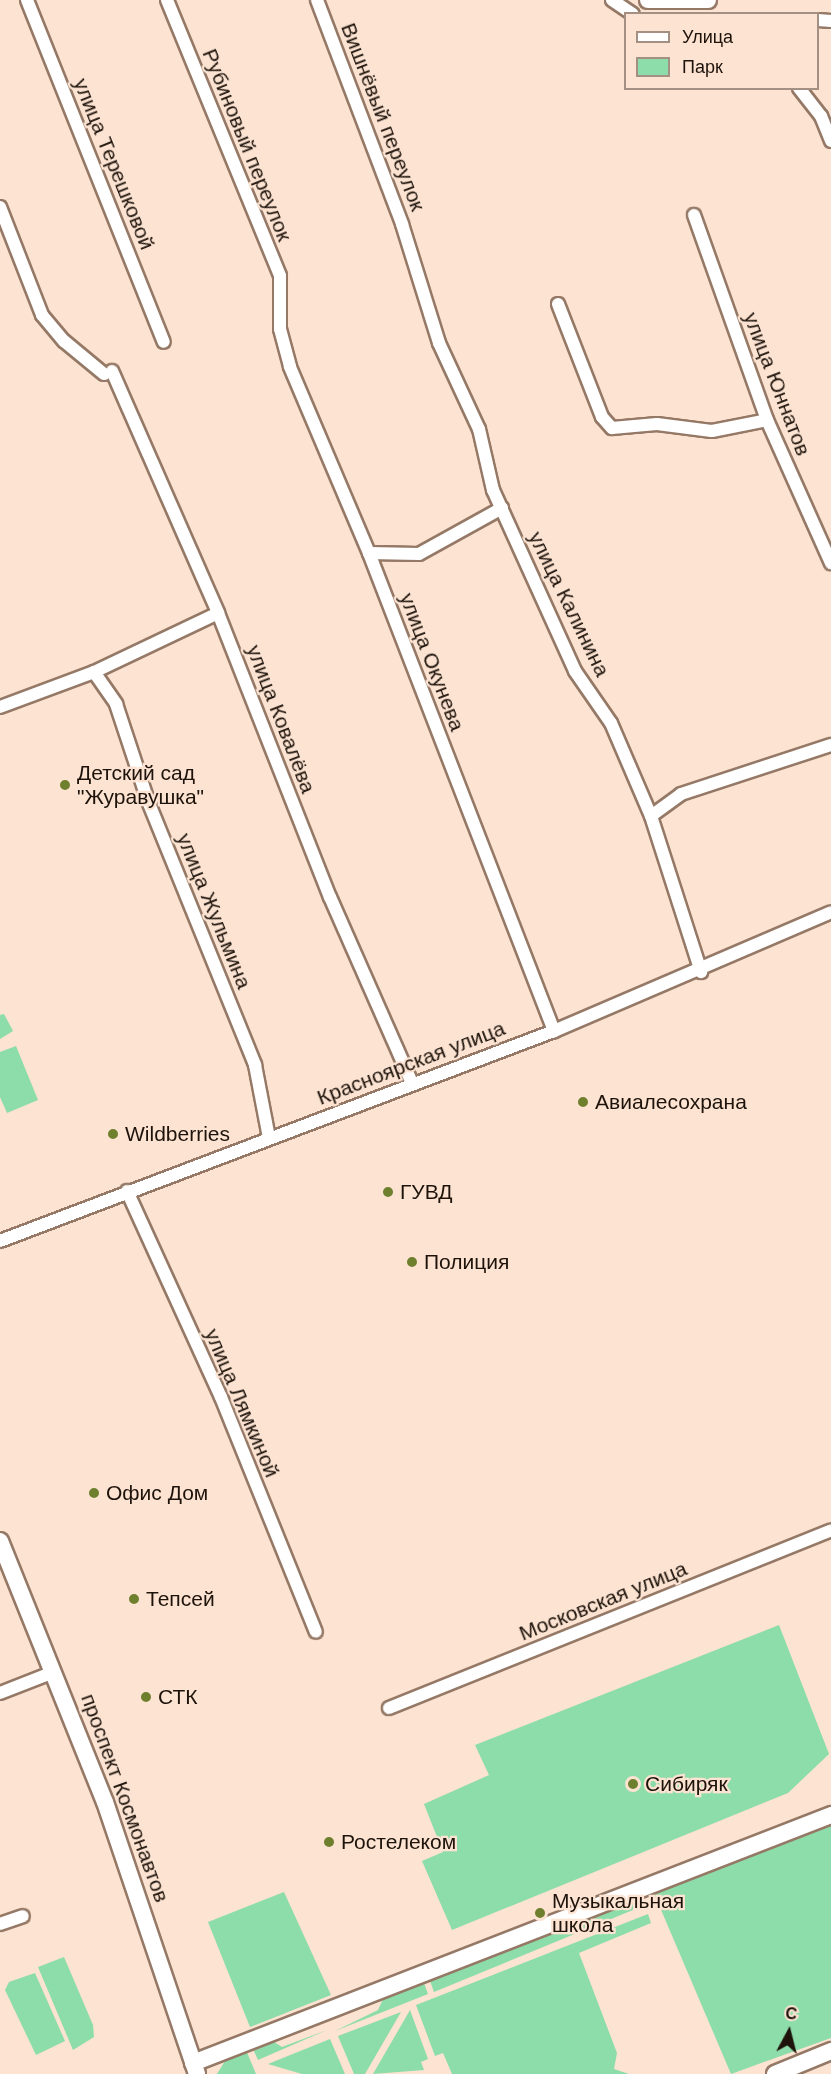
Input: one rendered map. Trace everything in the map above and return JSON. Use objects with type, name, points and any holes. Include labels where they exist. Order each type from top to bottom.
[{"type":"main road","points":[[648,0],[708,0]]},
{"type":"main road","name":"проспект Космонавтов","points":[[0,1540],[105,1802],[195,2069]]},
{"type":"main road","points":[[195,2069],[831,1815]]},
{"type":"main road","points":[[775,2074],[831,2051]]},
{"type":"street","name":"улица Терешковой","points":[[27,0],[164,342]]},
{"type":"street","name":"Рубиновый переулок","points":[[166,0],[280,276],[279,307]]},
{"type":"street","name":"Вишнёвый переулок","points":[[317,0],[410,250]]},
{"type":"street","points":[[612,0],[630,12]]},
{"type":"street","points":[[801,90],[821,116],[831,141]]},
{"type":"street","name":"улица Ковалёва","points":[[0,207],[42,315],[64,341],[108,373],[218,613],[330,897],[412,1083]]},
{"type":"street","name":"улица Юннатов","points":[[694,215],[767,420],[831,563]]},
{"type":"street","name":"улица Калинина","points":[[410,250],[439,343],[487,450],[502,508],[575,671],[611,723],[651,816],[700,972]]},
{"type":"street","points":[[558,304],[602,417],[612,428],[657,424],[712,431],[767,420]]},
{"type":"street","name":"улица Окунева","points":[[279,307],[290,367],[369,553],[554,1031]]},
{"type":"street","points":[[369,553],[419,554],[502,508]]},
{"type":"street","points":[[0,708],[94,672],[218,613]]},
{"type":"street","name":"улица Жульмина","points":[[94,672],[116,704],[148,801],[255,1065],[268,1138]]},
{"type":"street","points":[[651,816],[681,794],[831,745]]},
{"type":"street","name":"Красноярская улица","points":[[0,1240],[554,1031],[700,972],[831,912]]},
{"type":"street","name":"улица Лямкиной","points":[[127,1191],[220,1397],[316,1632]]},
{"type":"street","name":"Московская улица","points":[[389,1708],[831,1530]]},
{"type":"street","points":[[1,1693],[54,1672]]},
{"type":"street","points":[[0,1924],[23,1916]]},
{"type":"green space","points":[[4,1014],[13,1031],[0,1039],[0,1015]]},
{"type":"green space","points":[[16,1046],[38,1100],[7,1113],[0,1097],[0,1052]]},
{"type":"green space","name":"Сибиряк","points":[[779,1625],[829,1754],[788,1793],[452,1930],[422,1861],[443,1852],[424,1804],[489,1775],[475,1745]]},
{"type":"green space","points":[[831,1821],[831,2038],[731,2074],[653,1891]]},
{"type":"green space","points":[[284,1892],[331,1995],[250,2027],[208,1922]]},
{"type":"green space","points":[[642,1898],[645,1905],[434,1992],[430,1981]]},
{"type":"green space","points":[[648,1914],[651,1923],[579,1953],[617,2053],[614,2069],[629,2074],[452,2074],[443,2053],[435,2056],[416,2005]]},
{"type":"green space","points":[[64,1957],[93,2025],[94,2037],[73,2050],[38,1967]]},
{"type":"green space","points":[[35,1973],[65,2041],[36,2055],[5,1990],[9,1982]]},
{"type":"green space","points":[[424,1983],[428,1994],[335,2031],[378,2010],[383,1999]]},
{"type":"green space","points":[[410,2010],[428,2059],[421,2062],[424,2070],[373,2074]]},
{"type":"green space","points":[[401,2012],[365,2074],[354,2074],[338,2036]]},
{"type":"green space","points":[[327,2030],[258,2060],[252,2047],[271,2040],[282,2047]]},
{"type":"green space","points":[[330,2039],[345,2074],[302,2074],[268,2064]]},
{"type":"green space","points":[[246,2050],[256,2074],[217,2074],[225,2061]]},
{"type":"place","name":"Детский сад \"Журавушка\"","points":[[65,785]]},
{"type":"place","name":"Авиалесохрана","points":[[583,1102]]},
{"type":"place","name":"Wildberries","points":[[113,1134]]},
{"type":"place","name":"ГУВД","points":[[388,1192]]},
{"type":"place","name":"Полиция","points":[[412,1262]]},
{"type":"place","name":"Офис Дом","points":[[94,1493]]},
{"type":"place","name":"Тепсей","points":[[134,1599]]},
{"type":"place","name":"СТК","points":[[146,1697]]},
{"type":"place","name":"Сибиряк","points":[[633,1784]]},
{"type":"place","name":"Ростелеком","points":[[329,1842]]},
{"type":"place","name":"Музыкальная школа","points":[[540,1913]]}]
